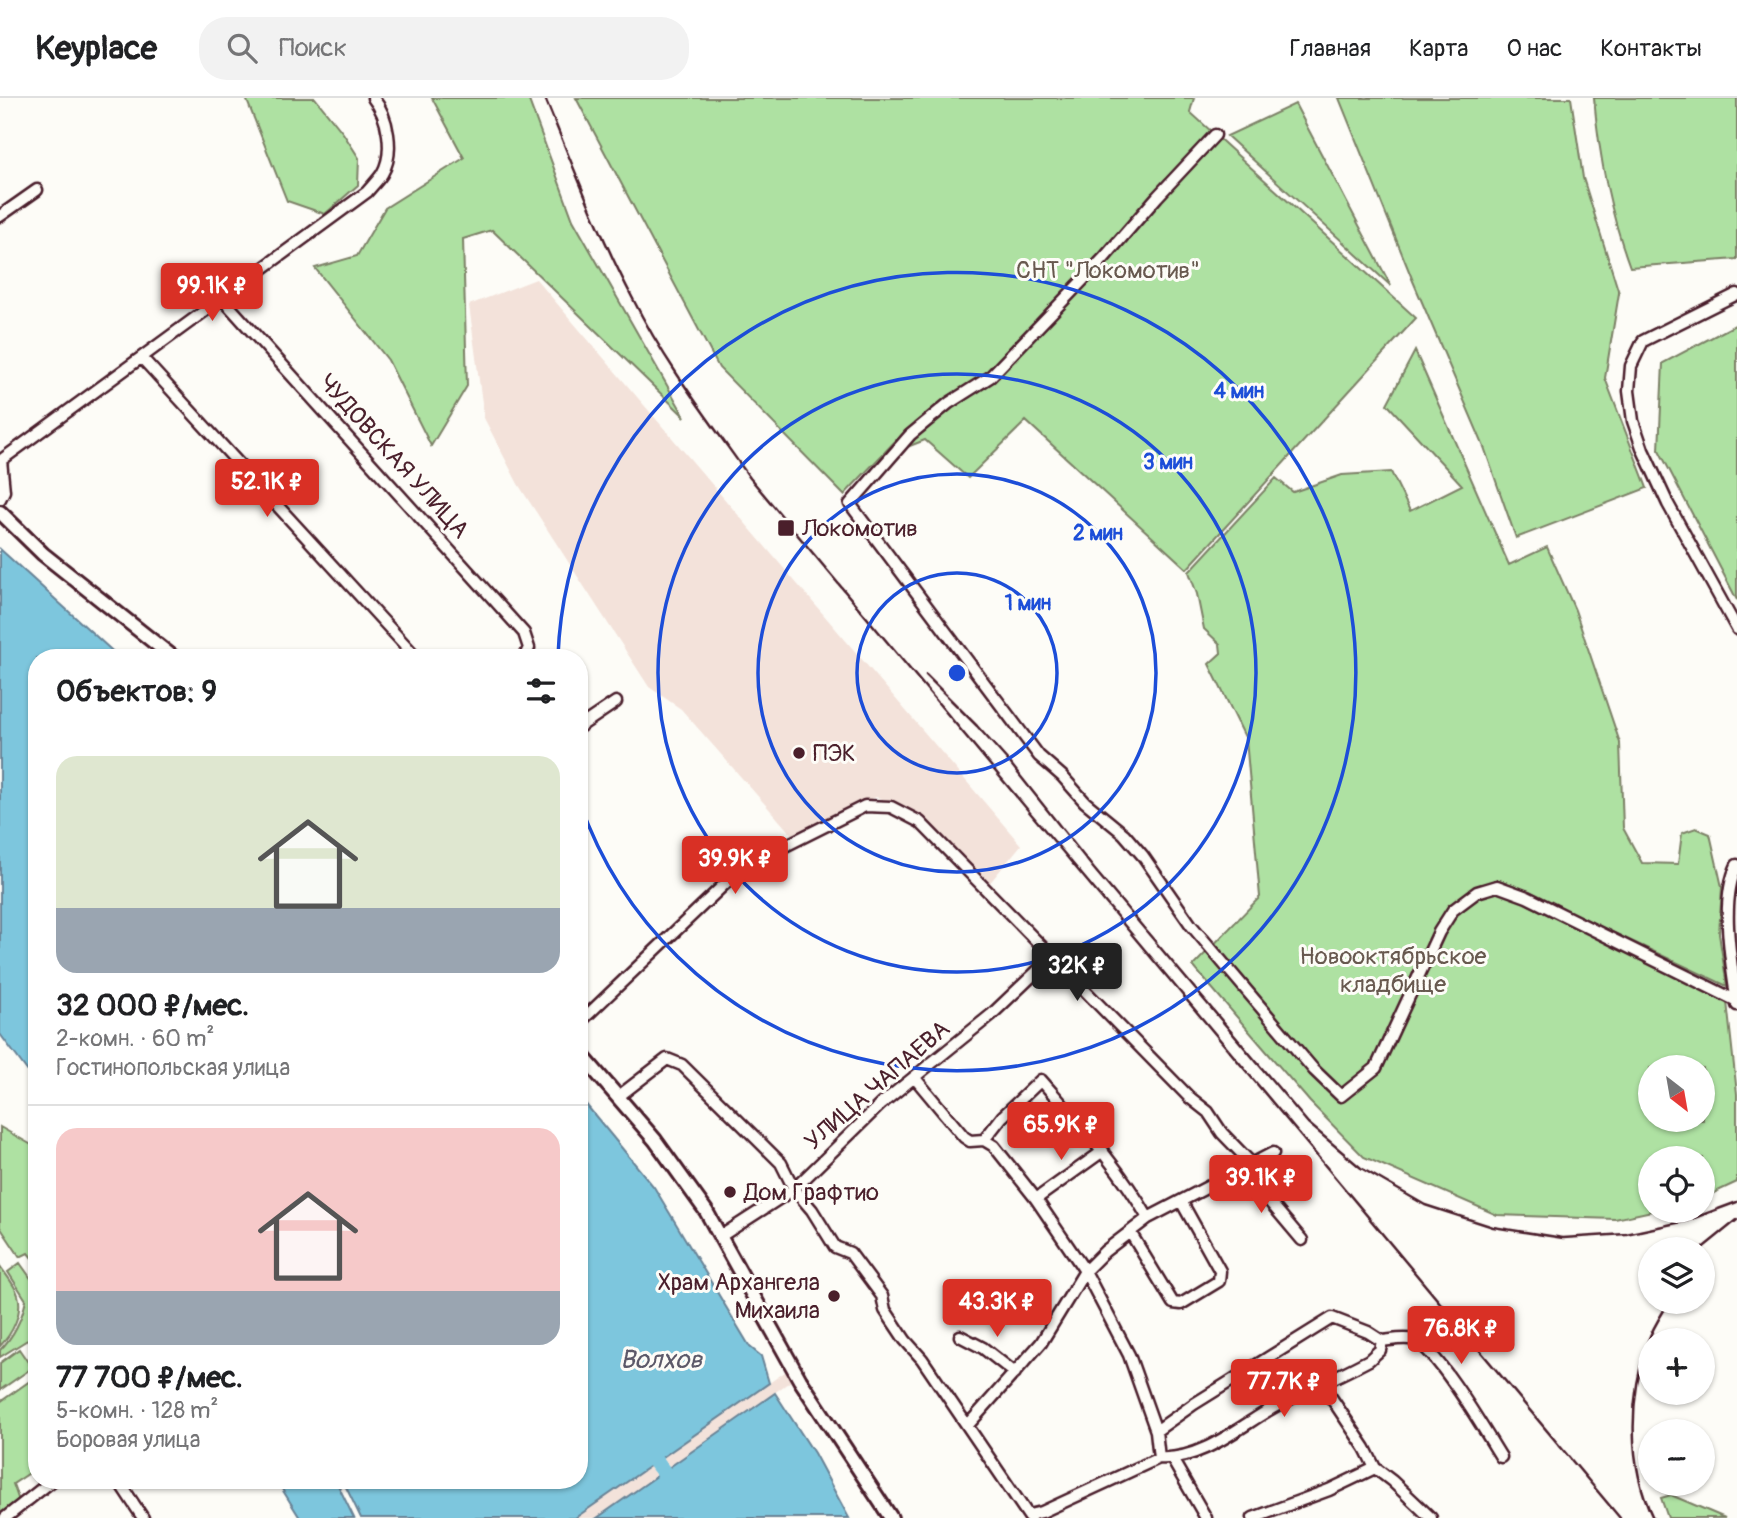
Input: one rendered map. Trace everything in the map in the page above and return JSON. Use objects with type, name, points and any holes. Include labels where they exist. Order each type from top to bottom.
[{"type":"main road","points":[[0,512],[43,554],[163,649]]},
{"type":"main road","points":[[588,1062],[681,1174],[721,1236],[800,1380],[891,1518]]},
{"type":"street","points":[[0,499],[4,491],[1,461],[367,192],[382,174],[388,156],[383,110],[373,98]]},
{"type":"street","points":[[1215,135],[1009,358],[990,377],[949,402],[910,435],[850,504],[1040,756],[1085,802],[1124,834],[1143,856],[1191,925],[1314,1070],[1341,1096],[1376,1068],[1439,932],[1453,910],[1476,892],[1497,886],[1527,897],[1737,1003]]},
{"type":"street","points":[[0,216],[37,190]]},
{"type":"street","points":[[1737,294],[1643,341],[1630,366],[1629,391],[1633,421],[1643,450],[1668,504],[1737,629]]},
{"type":"street","name":"ЧУДОВСКАЯ УЛИЦА","points":[[221,297],[524,633],[528,649]]},
{"type":"street","points":[[142,358],[409,649]]},
{"type":"street","points":[[588,721],[616,702]]},
{"type":"street","points":[[588,1014],[722,886],[765,856],[864,806],[891,807],[920,822],[1189,1097],[1208,1112],[1302,1240]]},
{"type":"street","points":[[1737,865],[1727,906],[1737,1003]]},
{"type":"street","name":"УЛИЦА ЧАПАЕВА","points":[[721,1236],[794,1189],[881,1104],[991,1015],[1053,956]]},
{"type":"street","points":[[619,1096],[667,1059],[682,1065],[781,1163],[794,1189],[812,1210],[835,1247],[850,1253],[882,1296],[885,1310],[905,1340],[922,1359],[1030,1517],[1159,1458],[1172,1459],[1208,1447],[1277,1406],[1369,1360],[1380,1350],[1382,1342]]},
{"type":"street","points":[[914,1077],[964,1137],[970,1141],[984,1140],[994,1146],[1036,1199],[1085,1272],[1129,1355],[1156,1431],[1159,1458]]},
{"type":"street","points":[[984,1140],[1002,1117],[1041,1080],[1103,1151],[1129,1185],[1148,1218]]},
{"type":"street","points":[[1036,1199],[1103,1151]]},
{"type":"street","points":[[968,1425],[1041,1343],[1085,1272],[1105,1251],[1148,1218],[1273,1153]]},
{"type":"street","points":[[1130,1231],[1173,1303],[1181,1304],[1219,1281],[1220,1271],[1181,1201]]},
{"type":"street","points":[[1156,1431],[1205,1396],[1332,1318],[1368,1332],[1382,1342],[1411,1339],[1422,1344],[1449,1376],[1501,1457]]},
{"type":"street","points":[[960,1336],[983,1348],[1015,1373]]},
{"type":"street","points":[[1322,1384],[1365,1448],[1375,1468],[1431,1518]]},
{"type":"street","points":[[1172,1459],[1206,1518]]},
{"type":"street","points":[[1253,1518],[1329,1490],[1375,1468]]},
{"type":"street","points":[[5,1518],[42,1489]]},
{"type":"street","points":[[124,1489],[143,1518]]},
{"type":"shaded area","points":[[536,279],[1021,845],[988,885],[910,810],[876,797],[793,836],[681,709],[649,687],[518,484],[484,418],[469,305]]},
{"type":"shaded area","points":[[785,1372],[791,1381],[597,1518],[575,1518]]},
{"type":"green space","points":[[246,98],[315,98],[359,158],[358,185],[325,214],[287,201]]},
{"type":"green space","points":[[432,98],[528,98],[573,220],[685,417],[492,230],[463,239],[467,386],[431,446],[388,360],[315,268],[357,256],[385,208],[464,158]]},
{"type":"green space","name":"СНТ \"Локомотив\"","points":[[576,98],[1194,98],[1190,112],[1416,318],[1187,569],[1026,421],[968,478],[925,440],[907,447],[897,439],[844,495],[719,368]]},
{"type":"green space","points":[[1339,98],[1571,98],[1583,178],[1619,293],[1605,378],[1647,488],[1516,538],[1484,447]]},
{"type":"green space","points":[[1594,98],[1737,98],[1737,259],[1630,267],[1606,184]]},
{"type":"green space","points":[[1295,104],[1391,286],[1227,136]]},
{"type":"green space","points":[[1737,324],[1737,600],[1659,450],[1663,363]]},
{"type":"green space","name":"Новооктябрьское кладбище","points":[[1415,351],[1509,565],[1547,547],[1575,610],[1620,743],[1623,828],[1642,863],[1678,864],[1682,833],[1696,828],[1710,834],[1722,887],[1719,934],[1727,986],[1523,890],[1527,904],[1727,1002],[1737,1094],[1737,1182],[1715,1192],[1715,1146],[1638,1146],[1638,1214],[1615,1219],[1497,1215],[1364,1157],[1310,1102],[1193,966],[1260,897],[1246,739],[1209,664],[1221,653],[1220,644],[1204,629],[1197,594],[1189,572],[1276,478],[1293,492],[1342,475],[1391,472],[1410,511],[1462,485],[1387,404]]},
{"type":"green space","points":[[0,1127],[28,1143],[28,1253],[20,1257],[0,1227]]},
{"type":"green space","points":[[20,1263],[28,1274],[28,1340],[0,1357],[0,1350],[17,1327],[26,1300],[8,1272]]},
{"type":"green space","points":[[0,1266],[15,1288],[19,1309],[9,1336],[0,1346]]},
{"type":"green space","points":[[19,1349],[28,1362],[28,1371],[0,1390],[0,1363]]},
{"type":"green space","points":[[28,1382],[28,1474],[13,1484],[19,1501],[0,1516],[0,1402]]},
{"type":"green space","points":[[1673,1496],[1725,1518],[1668,1518],[1661,1498]]},
{"type":"water","points":[[0,549],[110,649],[28,649],[28,1072],[0,1034]]},
{"type":"water","name":"Волхов","points":[[588,1107],[654,1187],[750,1347],[761,1356],[769,1383],[575,1518],[361,1518],[347,1489],[588,1489]]},
{"type":"water","name":"Волхов","points":[[775,1393],[814,1453],[849,1518],[597,1518]]},
{"type":"water","points":[[282,1489],[340,1489],[354,1518],[300,1518]]},
{"type":"waterway","points":[[1711,313],[1737,301]]},
{"type":"waterway","name":"Волхов","points":[[643,1445],[665,1474],[691,1518]]},
{"type":"railway","points":[[545,98],[598,225],[646,323],[688,391],[750,478],[1620,1518]]},
{"type":"railway","points":[[926,675],[1010,763],[1094,869],[1308,1123],[1361,1168],[1425,1205],[1493,1227],[1563,1238],[1626,1234],[1686,1221],[1737,1202]]},
{"type":"railway","points":[[1715,1238],[1737,1220]]},
{"type":"railway","points":[[1653,1518],[1645,1497],[1635,1453],[1634,1407],[1648,1341],[1662,1314]]},
{"type":"place","name":"Локомотив","points":[[786,528]]},
{"type":"place","name":"ПЭК","points":[[799,753]]},
{"type":"place","name":"Дом Графтио","points":[[730,1192]]},
{"type":"place","name":"Храм Архангела Михаила","points":[[834,1296]]}]
